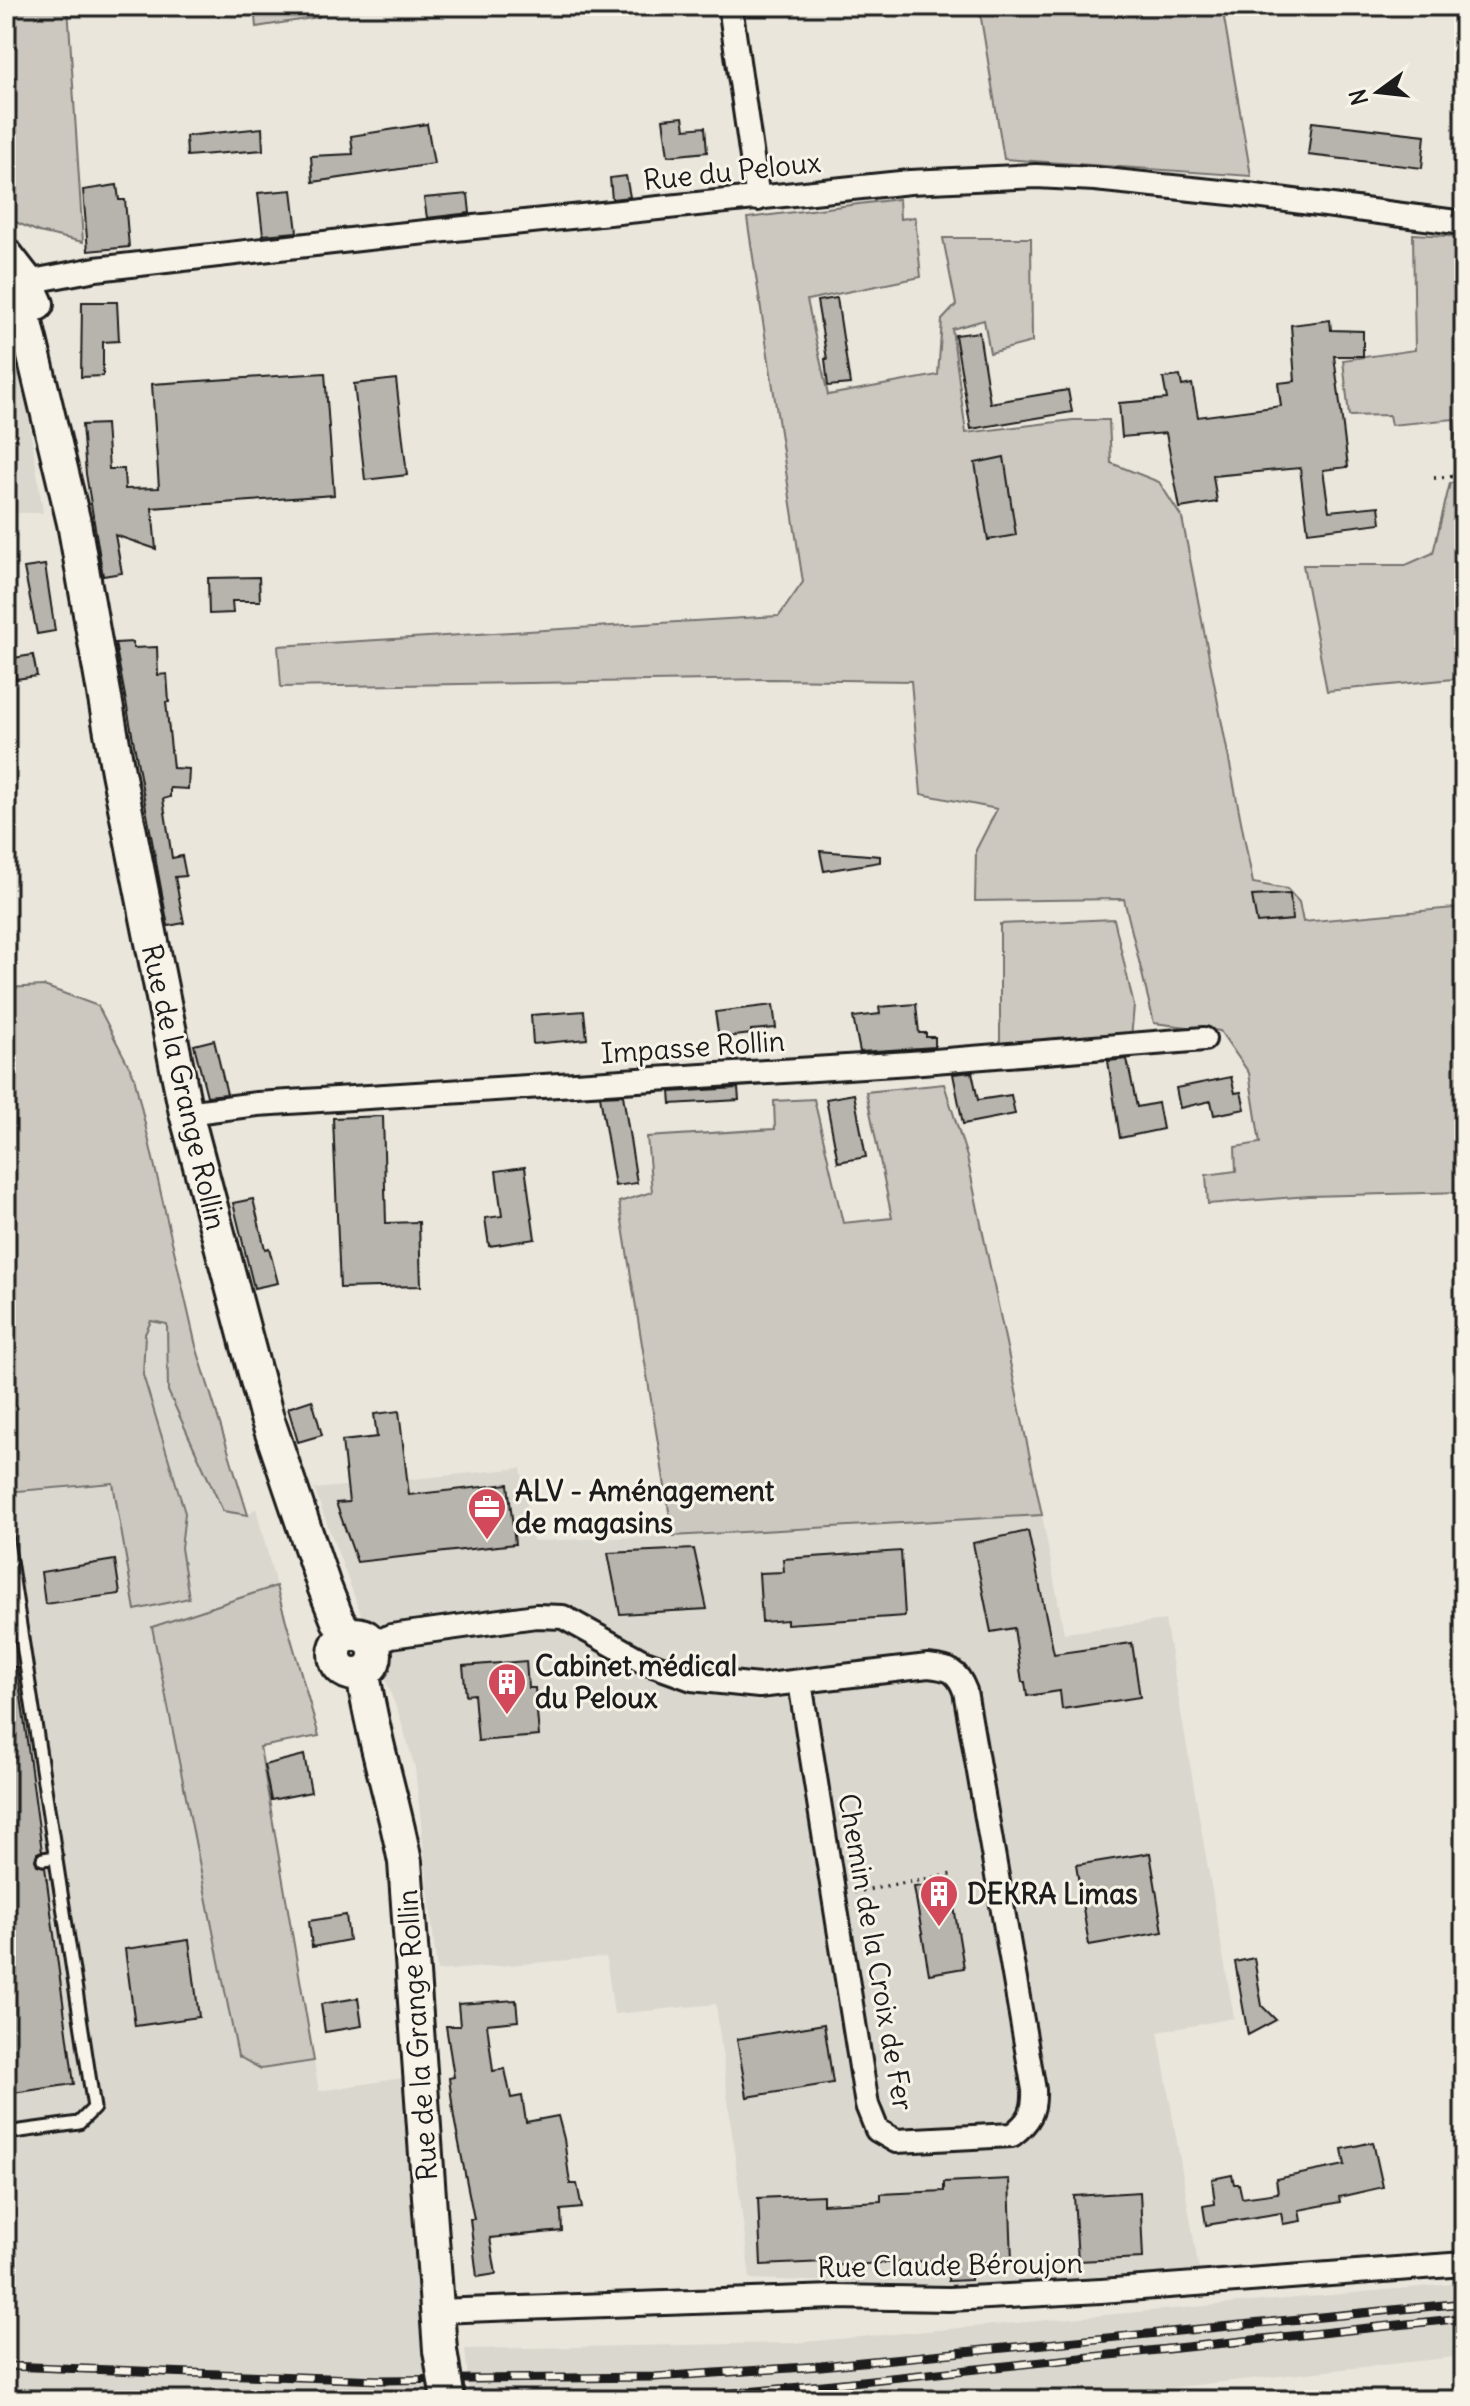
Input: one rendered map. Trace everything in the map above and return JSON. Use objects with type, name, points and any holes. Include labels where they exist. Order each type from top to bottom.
[{"type":"main road","name":"Rue de la Grange Rollin","points":[[6,255],[27,327],[74,523],[118,772],[186,1113],[267,1418],[338,1621],[361,1651],[371,1726],[396,1818],[405,1862],[440,2350],[448,2400]]},
{"type":"street","points":[[730,6],[758,199]]},
{"type":"street","name":"Rue du Peloux","points":[[14,287],[96,269],[337,241],[910,182],[1036,176],[1240,194],[1464,223]]},
{"type":"street","name":"Impasse Rollin","points":[[186,1113],[257,1104],[910,1063],[1204,1039]]},
{"type":"street","name":"Chemin de la Croix de Fer","points":[[361,1651],[391,1636],[536,1616],[563,1617],[642,1661],[692,1679],[759,1686],[928,1666],[944,1668],[960,1678],[965,1691],[1034,2090],[1035,2107],[1026,2123],[1012,2135],[896,2141],[877,2130],[867,2105],[800,1682]]},
{"type":"street","name":"Rue Claude Béroujon","points":[[437,2311],[834,2297],[949,2299],[1464,2264]]},
{"type":"lane","points":[[6,1534],[94,2108],[79,2123],[6,2133]]},
{"type":"lane","points":[[43,1859],[56,1857]]},
{"type":"path","points":[[1434,478],[1464,475]]},
{"type":"path","points":[[834,1895],[954,1874]]},
{"type":"shaded area","points":[[6,6],[68,6],[83,242],[39,232],[6,218]]},
{"type":"shaded area","points":[[254,6],[318,6],[319,17],[256,27]]},
{"type":"shaded area","points":[[979,6],[1222,6],[1251,176],[1004,159]]},
{"type":"shaded area","points":[[899,199],[900,219],[915,217],[921,277],[807,300],[828,395],[938,375],[942,320],[956,305],[943,238],[1031,238],[1032,342],[990,353],[984,320],[952,329],[966,433],[1073,420],[1109,420],[1111,463],[1159,482],[1182,518],[1253,883],[1287,889],[1299,902],[1303,922],[1464,907],[1464,1192],[1309,1196],[1208,1204],[1206,1175],[1236,1171],[1235,1147],[1260,1143],[1249,1073],[1220,1031],[1154,1023],[1124,899],[975,901],[976,850],[997,809],[921,794],[911,681],[770,679],[281,687],[278,646],[779,616],[803,582],[747,218]]},
{"type":"shaded area","points":[[1413,234],[1464,237],[1464,467],[1459,468],[1454,419],[1391,425],[1389,415],[1349,416],[1343,360],[1415,350]]},
{"type":"shaded area","points":[[6,317],[17,338],[43,513],[6,513]]},
{"type":"shaded area","points":[[1464,482],[1464,678],[1327,691],[1303,565],[1406,565],[1433,553],[1450,483]]},
{"type":"shaded area","points":[[1114,919],[1134,1006],[1131,1038],[1000,1044],[1000,924]]},
{"type":"shaded area","points":[[44,986],[98,1006],[134,1076],[196,1346],[248,1515],[223,1511],[168,1391],[167,1324],[151,1321],[145,1334],[143,1375],[185,1513],[181,1548],[189,1598],[135,1610],[113,1483],[6,1492],[6,988]]},
{"type":"shaded area","points":[[944,1084],[967,1157],[1042,1515],[673,1536],[619,1202],[652,1192],[647,1137],[775,1129],[774,1101],[814,1099],[843,1223],[892,1218],[866,1092]]},
{"type":"shaded area","points":[[151,1321],[167,1324],[168,1391],[248,1515],[256,1508],[276,1586],[152,1628],[262,2069],[314,2061],[319,2091],[402,2078],[429,2400],[6,2400],[6,1492],[113,1482],[135,1610],[189,1598],[181,1548],[185,1513],[143,1375],[145,1334]]},
{"type":"shaded area","points":[[521,1468],[533,1541],[1042,1515],[1064,1633],[1165,1620],[1234,2018],[1158,2032],[1199,2270],[954,2286],[750,2279],[716,2004],[614,2014],[606,1957],[437,1971],[415,1768],[400,1718],[314,1489]]},
{"type":"shaded area","points":[[276,1586],[319,1736],[260,1747],[314,2061],[261,2069],[238,2056],[152,1627]]},
{"type":"shaded area","points":[[1464,2283],[1464,2356],[1056,2400],[470,2400],[465,2349],[793,2343]]},
{"type":"building","points":[[683,117],[685,129],[705,127],[707,152],[668,156],[663,119]]},
{"type":"building","points":[[1312,122],[1425,135],[1422,168],[1308,155]]},
{"type":"building","points":[[427,124],[434,164],[313,182],[311,156],[353,154],[351,136]]},
{"type":"building","points":[[262,128],[263,150],[187,156],[186,136]]},
{"type":"building","points":[[626,176],[630,197],[612,199],[610,178]]},
{"type":"building","points":[[117,185],[119,200],[125,200],[129,247],[88,251],[83,190]]},
{"type":"building","points":[[292,190],[297,232],[263,235],[258,193]]},
{"type":"building","points":[[468,194],[470,213],[427,218],[424,198]]},
{"type":"building","points":[[837,298],[850,384],[828,386],[827,359],[817,301]]},
{"type":"building","points":[[82,302],[117,302],[119,341],[103,342],[103,376],[81,377]]},
{"type":"building","points":[[1330,320],[1331,330],[1363,331],[1363,356],[1334,356],[1348,467],[1323,470],[1329,511],[1379,506],[1381,523],[1308,532],[1300,468],[1213,476],[1217,502],[1180,508],[1166,433],[1122,437],[1119,403],[1167,399],[1163,378],[1180,376],[1182,386],[1192,384],[1198,417],[1281,406],[1278,383],[1295,381],[1291,325]]},
{"type":"building","points":[[979,332],[990,403],[1068,390],[1072,412],[971,429],[955,335]]},
{"type":"building","points":[[325,373],[334,495],[152,508],[156,549],[115,535],[122,573],[103,576],[86,474],[82,425],[106,424],[109,469],[124,469],[125,489],[159,488],[152,384]]},
{"type":"building","points":[[396,379],[407,475],[365,480],[354,384]]},
{"type":"building","points":[[1004,457],[1016,535],[988,540],[975,463]]},
{"type":"building","points":[[45,565],[55,631],[37,634],[24,568]]},
{"type":"building","points":[[259,577],[260,601],[232,601],[233,613],[209,614],[208,578]]},
{"type":"building","points":[[133,642],[133,648],[157,647],[158,675],[167,674],[169,702],[166,702],[173,768],[189,769],[188,789],[170,788],[170,797],[163,799],[172,858],[182,856],[186,876],[175,877],[184,923],[168,926],[115,643]]},
{"type":"building","points":[[33,655],[37,676],[16,679],[13,658]]},
{"type":"building","points":[[820,851],[880,856],[880,862],[824,871]]},
{"type":"building","points":[[1290,894],[1292,920],[1257,923],[1252,896]]},
{"type":"building","points":[[916,1004],[919,1033],[935,1037],[935,1047],[860,1052],[853,1017],[880,1014],[879,1007]]},
{"type":"building","points":[[773,1005],[776,1028],[719,1038],[715,1012]]},
{"type":"building","points":[[584,1011],[587,1039],[533,1044],[531,1015]]},
{"type":"building","points":[[214,1040],[227,1094],[207,1096],[194,1045]]},
{"type":"building","points":[[1127,1059],[1137,1107],[1158,1103],[1163,1129],[1120,1138],[1108,1061]]},
{"type":"building","points":[[972,1072],[978,1100],[1011,1095],[1015,1114],[963,1124],[953,1074]]},
{"type":"building","points":[[1231,1077],[1235,1093],[1241,1092],[1245,1109],[1214,1115],[1211,1101],[1180,1108],[1176,1088]]},
{"type":"building","points":[[738,1088],[739,1100],[671,1104],[670,1092]]},
{"type":"building","points":[[854,1094],[866,1157],[838,1162],[826,1099]]},
{"type":"building","points":[[623,1095],[637,1183],[615,1186],[600,1096]]},
{"type":"building","points":[[383,1116],[386,1223],[419,1222],[421,1286],[340,1288],[333,1118]]},
{"type":"building","points":[[525,1167],[535,1239],[489,1246],[485,1218],[502,1216],[496,1171]]},
{"type":"building","points":[[253,1199],[265,1249],[269,1248],[278,1283],[254,1288],[233,1203]]},
{"type":"building","points":[[312,1400],[322,1435],[298,1442],[288,1408]]},
{"type":"building","points":[[399,1411],[409,1495],[508,1484],[515,1544],[357,1562],[336,1503],[349,1502],[342,1441],[377,1437],[374,1414]]},
{"type":"building","points":[[1028,1531],[1054,1654],[1132,1643],[1140,1697],[1062,1709],[1060,1691],[1027,1696],[1014,1628],[991,1632],[973,1543]]},
{"type":"building","points":[[694,1549],[707,1609],[620,1614],[608,1553]]},
{"type":"building","points":[[901,1551],[905,1616],[787,1624],[787,1620],[762,1622],[759,1573],[784,1572],[783,1559]]},
{"type":"building","points":[[115,1560],[120,1594],[45,1604],[41,1572]]},
{"type":"building","name":"Cabinet médical du Peloux","points":[[526,1661],[528,1688],[535,1688],[539,1736],[478,1741],[474,1694],[466,1695],[463,1666]]},
{"type":"building","points":[[6,1667],[17,1667],[42,1851],[37,1853],[35,1860],[37,1865],[45,1867],[74,2084],[6,2094]]},
{"type":"building","points":[[304,1755],[311,1792],[271,1800],[264,1765]]},
{"type":"building","points":[[1150,1853],[1163,1932],[1089,1945],[1076,1865]]},
{"type":"building","name":"DEKRA Limas","points":[[950,1882],[964,1968],[929,1974],[914,1887]]},
{"type":"building","points":[[346,1915],[349,1940],[312,1947],[309,1921]]},
{"type":"building","points":[[189,1940],[199,2017],[135,2026],[125,1949]]},
{"type":"building","points":[[1254,1958],[1262,2006],[1276,2020],[1248,2035],[1235,1962]]},
{"type":"building","points":[[358,1998],[362,2026],[325,2032],[321,2004]]},
{"type":"building","points":[[516,2000],[518,2021],[487,2024],[493,2071],[505,2069],[511,2098],[522,2096],[526,2122],[558,2116],[570,2184],[577,2184],[582,2208],[561,2210],[562,2231],[490,2238],[496,2274],[477,2277],[470,2219],[474,2219],[454,2118],[449,2078],[454,2077],[446,2026],[460,2026],[458,2004]]},
{"type":"building","points":[[824,2024],[833,2083],[747,2097],[737,2039]]},
{"type":"building","points":[[1373,2142],[1383,2187],[1339,2197],[1340,2202],[1299,2210],[1301,2221],[1283,2224],[1281,2213],[1206,2225],[1203,2206],[1215,2204],[1212,2179],[1232,2175],[1234,2184],[1239,2184],[1242,2198],[1278,2193],[1276,2179],[1345,2165],[1342,2149]]},
{"type":"building","points":[[1009,2179],[1012,2261],[971,2263],[971,2280],[948,2281],[948,2260],[825,2266],[825,2262],[761,2265],[758,2198],[823,2195],[823,2204],[881,2201],[881,2194],[944,2191],[944,2182]]},
{"type":"building","points":[[1140,2192],[1143,2258],[1078,2261],[1074,2196]]},
{"type":"railway","points":[[6,2366],[381,2380],[654,2377],[821,2366],[1464,2303]]},
{"type":"railway","points":[[657,2400],[1464,2318]]},
{"type":"place","name":"ALV - Aménagement de magasins","points":[[487,1541]]},
{"type":"place","name":"Cabinet médical du Peloux","points":[[507,1716]]},
{"type":"place","name":"DEKRA Limas","points":[[939,1928]]}]
